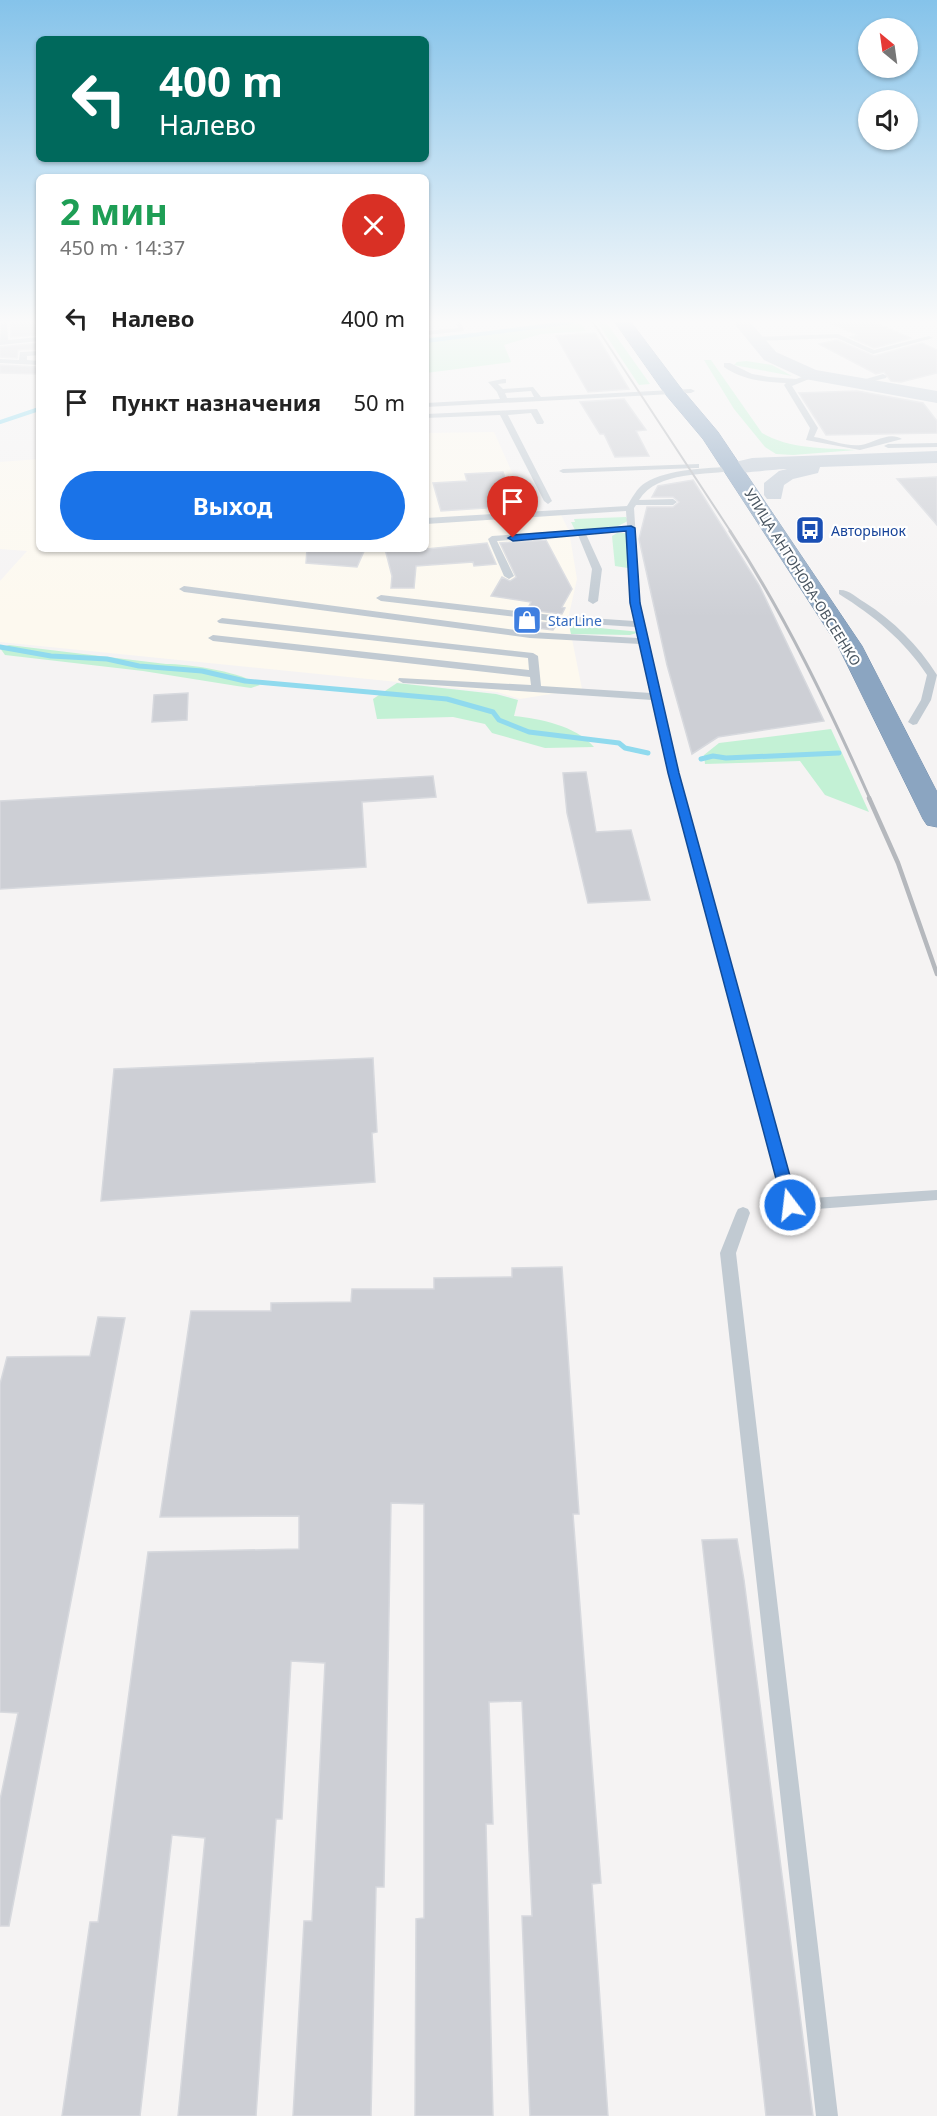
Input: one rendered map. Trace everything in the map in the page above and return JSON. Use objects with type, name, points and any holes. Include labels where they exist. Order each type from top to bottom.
[{"type":"highway","name":"УЛИЦА АНТОНОВА-ОВСЕЕНКО","points":[[702,421],[711,436],[746,463],[788,513]]},
{"type":"highway","name":"УЛИЦА АНТОНОВА-ОВСЕЕНКО","points":[[746,463],[850,646],[937,819]]},
{"type":"highway","name":"УЛИЦА АНТОНОВА-ОВСЕЕНКО","points":[[837,584],[874,645],[937,770]]},
{"type":"main road","points":[[774,495],[774,483],[782,477],[813,465],[868,453],[937,457]]},
{"type":"main road","points":[[746,463],[779,461],[813,465]]},
{"type":"main road","points":[[746,463],[937,464]]},
{"type":"lane","points":[[507,421],[548,501]]},
{"type":"lane","points":[[810,421],[814,428],[808,438],[868,453],[937,445]]},
{"type":"lane","points":[[919,438],[937,437]]},
{"type":"lane","points":[[868,453],[883,440],[898,440]]},
{"type":"lane","points":[[670,476],[644,472],[565,474],[689,469],[746,463]]},
{"type":"lane","points":[[689,469],[648,485],[631,506],[635,603],[674,773],[790,1205],[937,1195]]},
{"type":"lane","points":[[429,520],[673,502]]},
{"type":"lane","points":[[509,576],[492,540],[631,528]]},
{"type":"lane","points":[[581,532],[597,569],[593,601]]},
{"type":"lane","points":[[837,584],[900,632],[920,653],[932,675],[926,700],[913,722]]},
{"type":"lane","points":[[184,589],[530,635],[645,641]]},
{"type":"lane","points":[[381,598],[560,619],[640,624]]},
{"type":"lane","points":[[222,621],[533,656],[536,689]]},
{"type":"lane","points":[[213,638],[534,674]]},
{"type":"lane","points":[[403,680],[657,698]]},
{"type":"lane","points":[[743,1213],[728,1253],[827,2116]]},
{"type":"shaded area","points":[[494,432],[532,517],[561,515],[569,531],[577,579],[568,619],[582,689],[520,699],[497,692],[0,642],[0,581],[27,551],[0,549],[0,462],[36,459],[36,552],[429,552],[429,433]]},
{"type":"green space","points":[[744,421],[753,421],[762,433],[795,445],[856,450],[793,455],[776,454],[765,447]]},
{"type":"green space","points":[[626,517],[628,521],[618,526],[575,530],[571,522],[575,522],[574,519]]},
{"type":"green space","points":[[625,533],[629,538],[628,568],[615,566],[612,536]]},
{"type":"green space","points":[[569,625],[640,632],[630,635],[571,634]]},
{"type":"green space","points":[[9,645],[201,667],[241,676],[260,685],[251,688],[143,671],[5,655],[0,648]]},
{"type":"green space","points":[[397,683],[496,694],[518,700],[514,716],[557,724],[577,733],[594,747],[545,748],[492,733],[485,724],[453,717],[377,719],[373,699]]},
{"type":"green space","points":[[831,729],[869,812],[825,795],[800,761],[705,764],[704,755],[719,743]]},
{"type":"building","points":[[592,421],[639,421],[646,430],[636,431],[649,456],[615,457],[604,434],[600,434]]},
{"type":"building","points":[[817,421],[937,421],[937,433],[826,435]]},
{"type":"building","points":[[503,472],[516,506],[441,511],[433,483],[467,481],[465,474]]},
{"type":"building","points":[[937,477],[937,525],[897,479]]},
{"type":"building","points":[[693,480],[759,585],[824,721],[718,737],[692,754],[667,665],[639,539],[647,507],[673,507],[679,502],[673,497],[652,497],[658,486]]},
{"type":"building","points":[[546,540],[572,589],[562,607],[565,608],[562,614],[527,610],[531,602],[491,596],[502,577],[510,581],[516,577],[500,543]]},
{"type":"building","points":[[487,543],[496,564],[474,566],[473,562],[416,566],[414,588],[391,588],[392,576],[386,552],[429,552],[429,549]]},
{"type":"building","points":[[307,552],[364,552],[357,567],[306,563]]},
{"type":"building","points":[[522,620],[557,624],[553,630],[519,626]]},
{"type":"building","points":[[188,693],[187,720],[152,722],[154,695]]},
{"type":"building","points":[[586,772],[596,832],[631,830],[650,900],[588,903],[567,813],[563,773]]},
{"type":"building","points":[[433,776],[436,797],[362,802],[366,867],[0,889],[0,801]]},
{"type":"building","points":[[373,1058],[377,1132],[372,1133],[375,1182],[101,1201],[114,1069]]},
{"type":"building","points":[[562,1267],[579,1514],[573,1514],[601,1883],[592,1884],[608,2116],[530,2116],[522,1916],[532,1916],[522,1701],[489,1702],[493,1824],[486,1824],[493,2116],[415,2116],[416,1919],[424,1918],[424,1504],[391,1503],[384,1887],[376,1887],[371,2116],[293,2116],[304,1921],[312,1921],[325,1663],[291,1661],[282,1819],[276,1819],[256,2116],[178,2116],[205,1838],[172,1835],[140,2116],[62,2116],[90,1922],[98,1922],[148,1552],[299,1549],[299,1516],[160,1517],[191,1311],[271,1311],[271,1303],[351,1302],[352,1289],[434,1289],[434,1278],[512,1277],[512,1268]]},
{"type":"building","points":[[98,1317],[125,1318],[9,1926],[0,1926],[0,1800],[18,1713],[0,1712],[0,1384],[7,1357],[90,1356]]},
{"type":"building","points":[[737,1539],[813,2116],[766,2116],[702,1540]]},
{"type":"waterway","points":[[0,647],[51,656],[107,659],[139,666],[202,671],[245,681],[447,699],[493,712],[499,720],[529,732],[619,743],[625,748],[648,753]]},
{"type":"waterway","points":[[701,759],[713,756],[726,758],[839,753]]},
{"type":"railway","points":[[658,421],[731,532]]},
{"type":"railway","points":[[730,531],[769,595],[805,662],[870,799]]},
{"type":"railway","points":[[869,798],[898,863],[937,974]]},
{"type":"place","name":"Авторынок","points":[[810,530]]},
{"type":"place","name":"StarLine","points":[[527,620]]},
{"type":"route","points":[[513,538],[631,528],[635,603],[674,773],[790,1205]]}]
